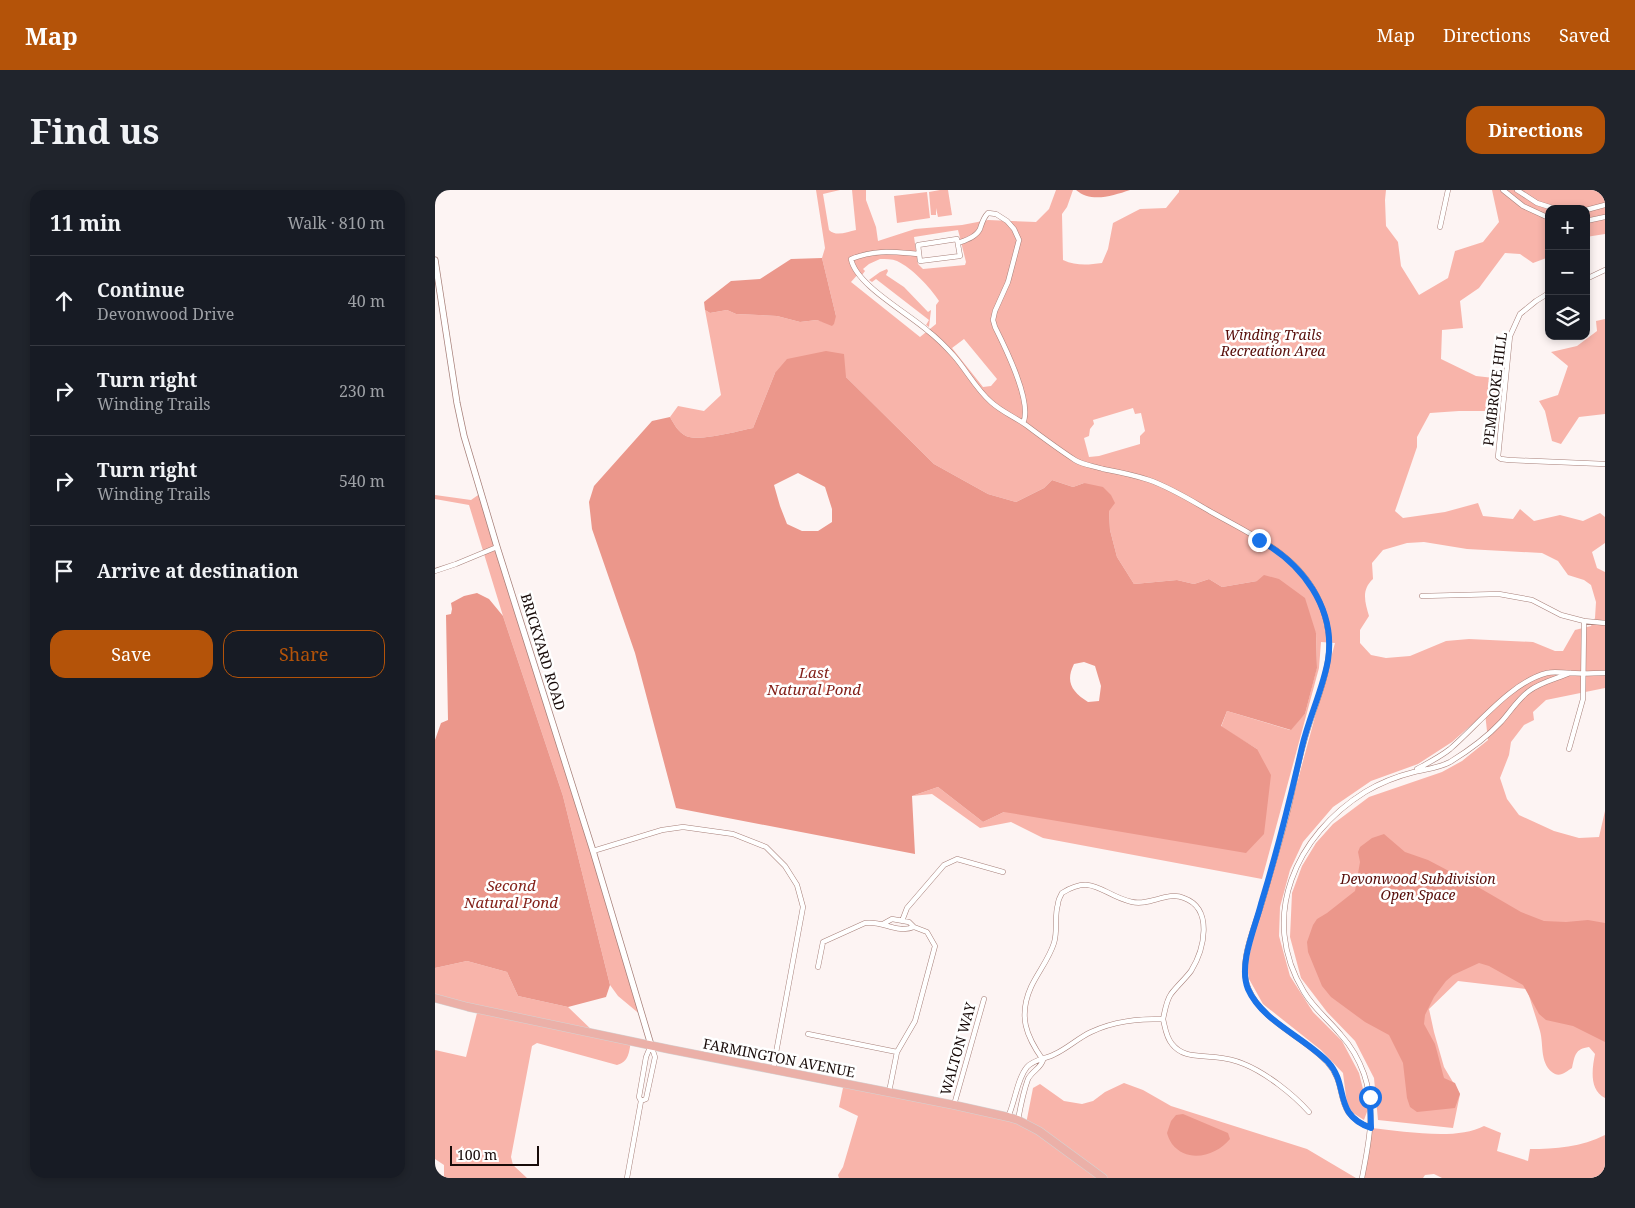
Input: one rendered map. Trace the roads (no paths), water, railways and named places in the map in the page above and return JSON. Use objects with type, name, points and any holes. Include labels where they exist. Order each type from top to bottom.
[{"type":"main road","name":"FARMINGTON AVENUE","points":[[435,998],[468,1007],[1008,1117],[1018,1120],[1039,1132],[1103,1178]]},
{"type":"street","points":[[1440,227],[1448,190]]},
{"type":"street","points":[[1503,190],[1523,206],[1545,216]]},
{"type":"street","points":[[1517,190],[1537,203],[1545,206]]},
{"type":"street","points":[[1590,209],[1605,205]]},
{"type":"street","points":[[958,243],[979,232],[983,219],[987,214],[996,214],[1005,220],[1018,235],[1018,248],[1008,282],[993,320],[1019,380],[1026,416],[1023,423]]},
{"type":"street","points":[[1590,220],[1605,216]]},
{"type":"street","points":[[957,239],[960,256],[920,261],[919,254],[918,245],[957,239]]},
{"type":"street","points":[[919,254],[883,251],[851,259],[853,266],[863,280],[929,331],[953,355],[979,390],[992,403],[1075,460],[1085,465],[1149,480],[1164,486],[1268,544],[1290,560],[1309,582],[1317,596],[1322,607],[1328,633],[1328,659],[1303,745],[1277,853],[1247,952],[1245,975],[1247,987],[1253,998],[1267,1014],[1329,1063],[1338,1076],[1342,1100],[1347,1111],[1358,1122],[1371,1128]]},
{"type":"street","name":"BRICKYARD ROAD","points":[[435,260],[457,403],[464,436],[593,851],[651,1045]]},
{"type":"street","points":[[1590,277],[1605,270]]},
{"type":"street","name":"PEMBROKE HILL","points":[[1546,295],[1520,314],[1510,336],[1498,457],[1505,460],[1605,464]]},
{"type":"street","points":[[435,571],[497,547]]},
{"type":"street","points":[[1422,596],[1499,594],[1532,600],[1561,614],[1584,621],[1605,623]]},
{"type":"street","points":[[1569,749],[1583,698],[1584,621]]},
{"type":"street","points":[[1413,772],[1448,750],[1521,685],[1547,673],[1560,671],[1570,673],[1605,673]]},
{"type":"street","points":[[1362,1178],[1371,1128],[1371,1105],[1368,1086],[1357,1057],[1342,1036],[1311,1003],[1292,968],[1285,947],[1283,929],[1284,912],[1293,873],[1308,845],[1326,823],[1365,792],[1382,783],[1413,772],[1449,763],[1475,745],[1499,724],[1527,692],[1546,681],[1570,673]]},
{"type":"street","points":[[593,851],[662,830],[683,827],[741,837],[766,847],[785,866],[797,885],[803,906],[773,1069]]},
{"type":"street","points":[[902,921],[907,908],[944,865],[957,859],[1003,872]]},
{"type":"street","points":[[1043,1060],[1034,1048],[1026,1030],[1024,1018],[1031,988],[1050,955],[1055,940],[1057,905],[1062,893],[1081,884],[1091,885],[1120,899],[1135,903],[1147,903],[1172,896],[1184,898],[1195,904],[1202,916],[1205,931],[1200,951],[1192,970],[1171,994],[1165,1007],[1163,1019],[1166,1034],[1172,1044],[1183,1054],[1230,1059],[1257,1070],[1299,1100],[1309,1112]]},
{"type":"street","points":[[883,924],[893,919],[909,922],[914,927],[927,932],[935,946],[915,1021],[897,1052],[889,1092]]},
{"type":"street","points":[[818,967],[823,942],[865,923],[883,924],[898,929],[914,927]]},
{"type":"street","name":"WALTON WAY","points":[[954,1105],[984,998]]},
{"type":"street","points":[[1008,1117],[1022,1076],[1034,1060],[1043,1060],[1091,1032],[1108,1026],[1125,1021],[1163,1019]]},
{"type":"street","points":[[808,1034],[897,1052]]},
{"type":"street","points":[[627,1178],[641,1101],[639,1097],[645,1057],[651,1045]]},
{"type":"street","points":[[641,1101],[646,1099],[655,1057],[651,1045]]},
{"type":"street","points":[[1018,1120],[1029,1078],[1043,1060]]},
{"type":"water","points":[[1076,190],[1130,190],[1109,196],[1095,197],[1082,194]]},
{"type":"water","points":[[822,258],[836,316],[832,326],[817,320],[800,322],[777,316],[736,314],[727,310],[710,313],[705,310],[704,302],[731,281],[760,279],[791,259]]},
{"type":"water","name":"Last Natural Pond","points":[[826,351],[844,354],[846,377],[934,464],[988,494],[1016,502],[1044,488],[1052,480],[1073,487],[1084,483],[1103,487],[1111,495],[1115,503],[1109,511],[1110,530],[1117,557],[1134,584],[1177,580],[1194,584],[1209,579],[1222,587],[1257,581],[1264,575],[1279,579],[1305,598],[1316,633],[1317,668],[1305,714],[1291,730],[1227,711],[1221,726],[1257,749],[1271,775],[1264,834],[1246,853],[1004,812],[983,822],[938,787],[912,796],[915,854],[676,808],[635,653],[592,529],[589,502],[594,486],[652,421],[670,417],[681,432],[692,438],[753,428],[775,373],[787,359]],"holes":[[[798,473],[825,487],[832,509],[832,522],[818,531],[802,531],[787,524],[780,506],[774,485]],[[1084,662],[1095,666],[1101,686],[1099,701],[1088,702],[1074,690],[1070,681],[1071,670],[1074,664]]]},
{"type":"water","name":"Second Natural Pond","points":[[477,593],[489,599],[503,616],[563,796],[610,985],[606,997],[568,1007],[518,996],[507,972],[467,961],[435,968],[435,740],[441,723],[448,720],[446,615],[451,614],[451,603],[464,596]]},
{"type":"water","points":[[1384,834],[1405,852],[1428,860],[1521,912],[1544,921],[1588,920],[1605,923],[1605,1042],[1573,1026],[1546,1020],[1539,1014],[1523,985],[1489,966],[1479,963],[1453,975],[1446,981],[1434,997],[1425,1015],[1424,1024],[1435,1044],[1444,1078],[1455,1083],[1460,1094],[1455,1108],[1417,1112],[1410,1107],[1407,1098],[1403,1063],[1389,1035],[1365,1022],[1331,997],[1322,986],[1308,952],[1307,942],[1317,919],[1355,891],[1360,862],[1358,852],[1360,847],[1372,838]]},
{"type":"water","points":[[1183,1114],[1228,1133],[1230,1139],[1217,1150],[1210,1153],[1194,1156],[1186,1154],[1172,1144],[1167,1133],[1171,1121],[1176,1115]]},
{"type":"park label","name":"Winding Trails Recreation Area","points":[[1273,344]]},
{"type":"park label","name":"Devonwood Subdivision Open Space","points":[[1418,888]]}]
